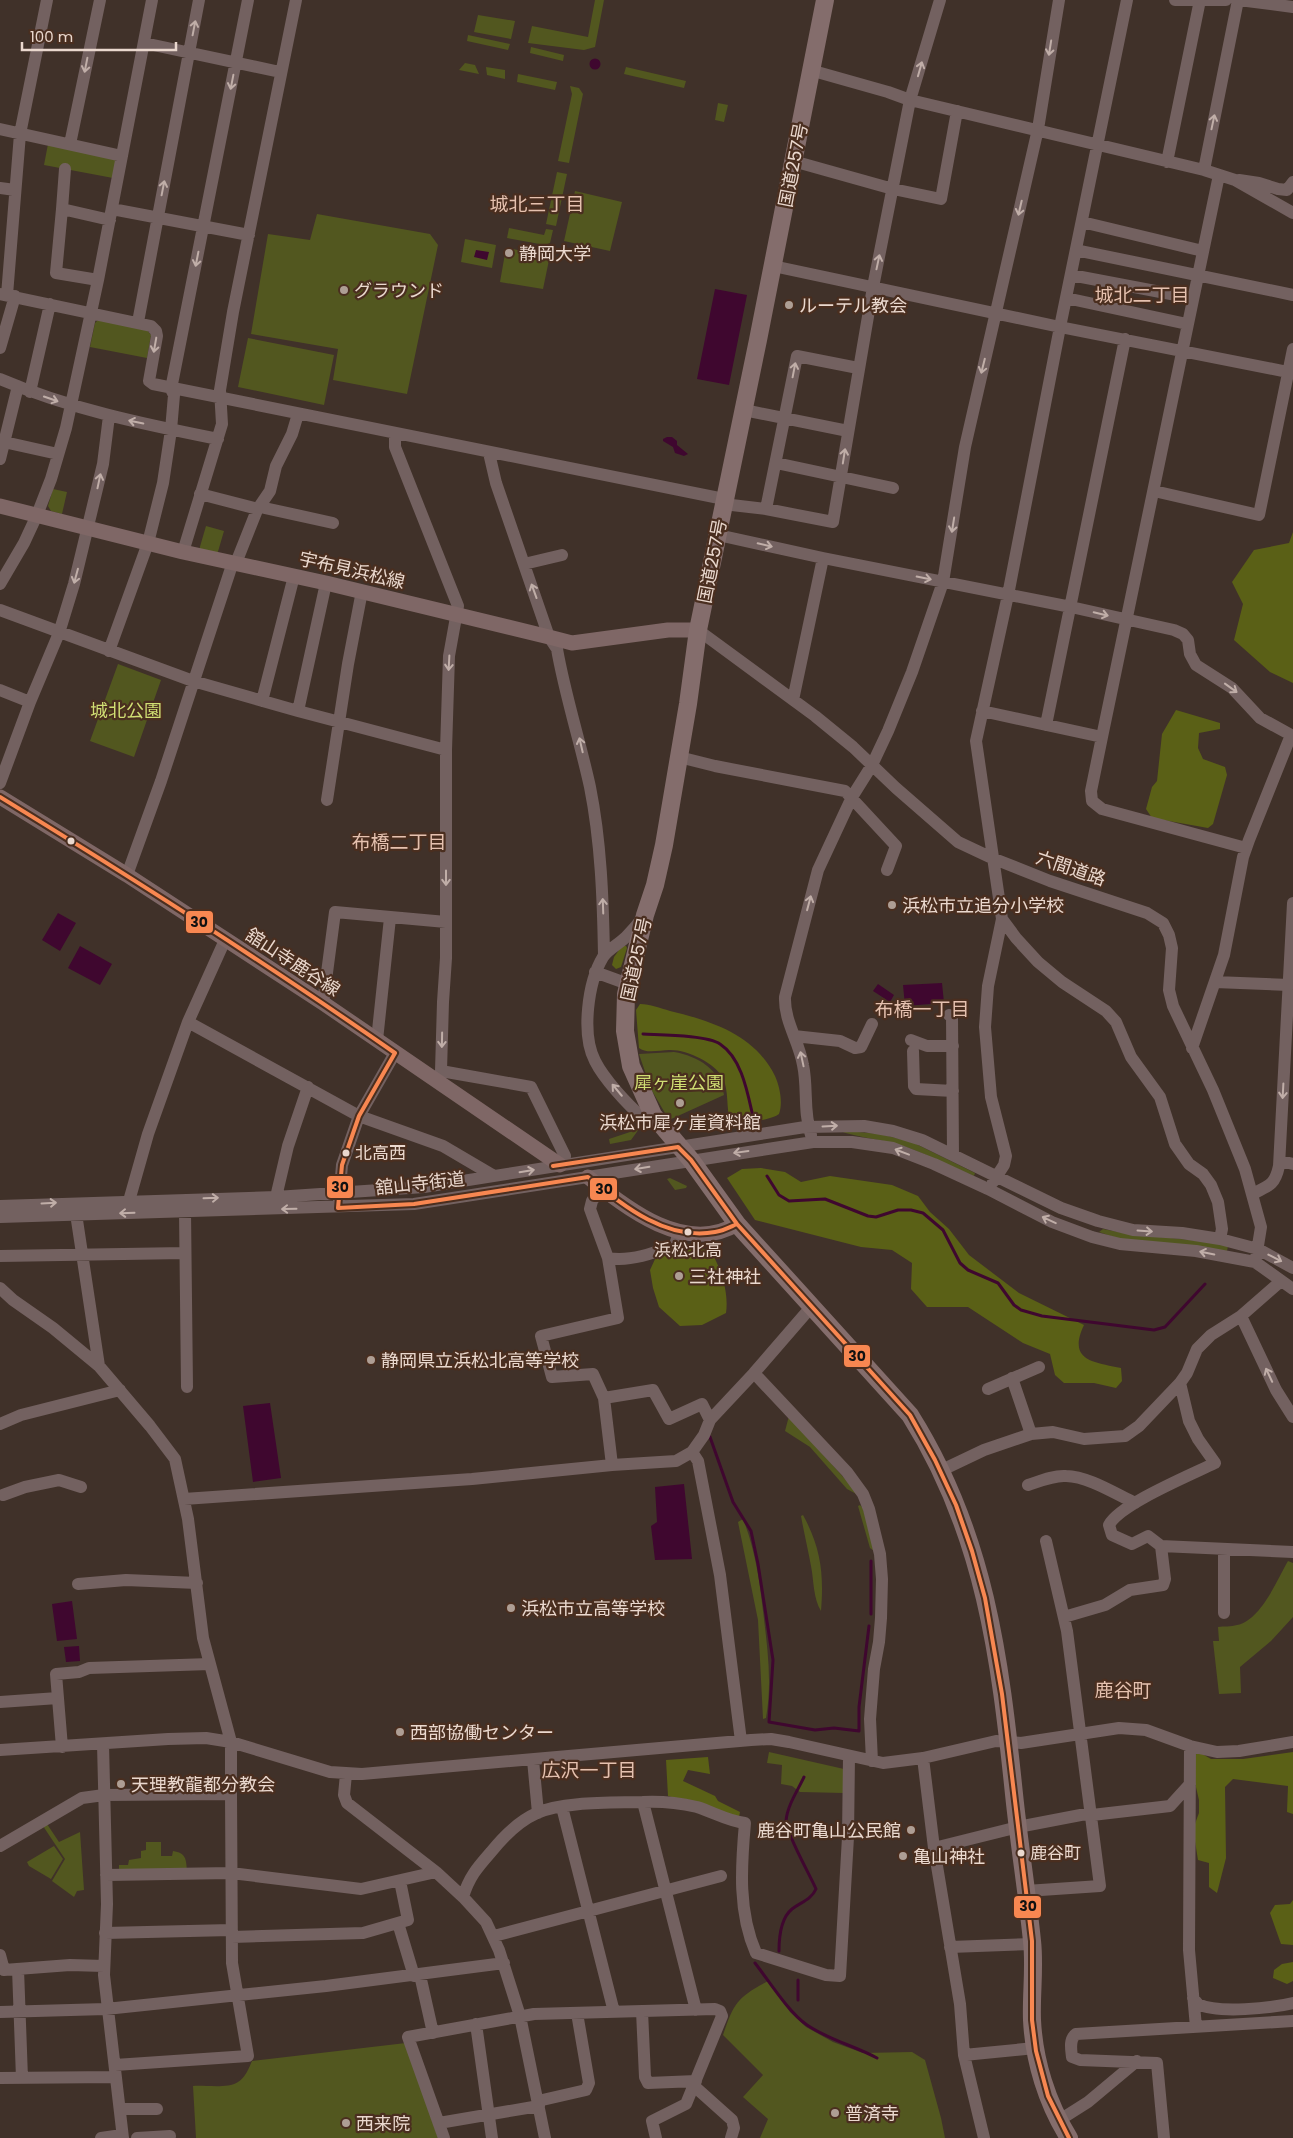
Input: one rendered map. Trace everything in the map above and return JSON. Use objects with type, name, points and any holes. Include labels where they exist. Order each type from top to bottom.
[{"type":"highway","name":"国道257号","points":[[825,0],[744,410],[723,502],[698,630],[679,757],[655,885],[645,915],[628,984],[625,1031],[631,1066],[653,1115],[690,1160],[737,1224],[910,1415],[931,1448],[942,1470],[965,1529],[981,1579],[994,1637],[1009,1742],[1032,1944],[1032,2021],[1035,2048],[1050,2102],[1058,2122],[1069,2138]]},
{"type":"main road","name":"宇布見浜松線","points":[[0,506],[183,552],[362,591],[572,643],[668,630],[698,630]]},
{"type":"main road","name":"舘山寺鹿谷線","points":[[0,797],[127,876],[323,1003],[395,1053],[440,1076],[562,1161]]},
{"type":"main road","points":[[588,1177],[629,1207],[659,1224],[679,1232],[700,1234],[727,1230],[737,1224]]},
{"type":"street","points":[[0,348],[7,295],[6,235],[14,190],[20,134],[47,0]]},
{"type":"street","points":[[70,144],[100,0]]},
{"type":"street","points":[[0,584],[24,543],[37,514],[58,454],[98,280],[152,0]]},
{"type":"street","points":[[138,322],[199,0]]},
{"type":"street","points":[[109,651],[148,543],[163,483],[174,396],[171,389],[248,0]]},
{"type":"street","points":[[183,552],[222,424],[222,398],[220,390],[280,72],[296,0]]},
{"type":"street","points":[[7,295],[151,326],[156,331],[157,336],[149,381],[171,389],[723,502],[833,522],[858,368],[910,100],[940,0]]},
{"type":"street","points":[[813,1142],[806,1118],[803,1064],[784,1009],[785,997],[818,870],[852,798],[872,765],[888,732],[912,672],[943,582],[965,447],[1038,129],[1058,0]]},
{"type":"street","points":[[988,1189],[1004,1165],[1006,1156],[991,1097],[985,1027],[988,986],[1002,919],[976,741],[1008,595],[1060,326],[1099,144],[1127,0]]},
{"type":"street","points":[[1175,0],[1226,0]]},
{"type":"street","points":[[1167,162],[1200,0]]},
{"type":"street","points":[[1204,170],[1239,0],[1293,7]]},
{"type":"street","points":[[144,43],[280,72]]},
{"type":"street","points":[[810,70],[910,100],[1099,144],[1204,170],[1235,180],[1259,183],[1287,190],[1293,182]]},
{"type":"street","points":[[793,161],[941,199],[957,111]]},
{"type":"street","points":[[0,129],[122,156]]},
{"type":"street","points":[[65,169],[56,272],[98,280]]},
{"type":"street","points":[[1219,175],[1091,791],[1092,801],[1102,809],[1246,848]]},
{"type":"street","points":[[1235,180],[1293,213]]},
{"type":"street","points":[[0,188],[14,190]]},
{"type":"street","points":[[62,209],[157,217],[249,235]]},
{"type":"street","points":[[1082,222],[1202,251]]},
{"type":"street","points":[[1076,250],[1293,295]]},
{"type":"street","points":[[773,266],[1291,372]]},
{"type":"street","points":[[1071,275],[1192,298]]},
{"type":"street","points":[[1066,298],[1187,324]]},
{"type":"street","points":[[30,392],[50,304]]},
{"type":"street","points":[[1046,725],[1125,339]]},
{"type":"street","points":[[1154,492],[1259,515],[1291,372],[1293,348]]},
{"type":"street","points":[[766,509],[797,356],[858,368]]},
{"type":"street","points":[[0,379],[70,406],[218,439]]},
{"type":"street","points":[[0,459],[2,441],[18,386]]},
{"type":"street","points":[[744,410],[848,431]]},
{"type":"street","points":[[127,876],[161,780],[192,681],[235,563],[259,508],[270,491],[276,466],[292,434],[298,414]]},
{"type":"street","points":[[0,784],[30,702],[59,633],[89,529],[103,464],[110,416]]},
{"type":"street","points":[[395,434],[395,447],[458,606],[449,656],[446,750],[446,958],[440,1076],[531,1087],[562,1161]]},
{"type":"street","points":[[2,441],[58,454]]},
{"type":"street","points":[[489,453],[494,476],[549,637],[557,649],[590,789],[600,862],[604,955]]},
{"type":"street","points":[[776,463],[893,488]]},
{"type":"street","points":[[200,494],[333,524]]},
{"type":"street","points":[[718,535],[823,558],[1071,607],[1183,634],[1188,640],[1192,660],[1196,665],[1232,688],[1260,718],[1292,736],[1246,848],[1224,955],[1192,1048]]},
{"type":"street","points":[[524,564],[562,555]]},
{"type":"street","points":[[793,700],[823,558]]},
{"type":"street","points":[[262,701],[294,576]]},
{"type":"street","points":[[298,711],[326,583]]},
{"type":"street","points":[[327,800],[362,591]]},
{"type":"street","points":[[0,610],[192,681],[446,750]]},
{"type":"street","name":"六間道路","points":[[698,630],[853,747],[958,842],[1050,881],[1148,913],[1163,923],[1169,935],[1172,948],[1169,990],[1173,1006],[1212,1090],[1245,1169],[1261,1227],[1254,1262]]},
{"type":"street","points":[[0,690],[30,702]]},
{"type":"street","points":[[982,711],[1102,737]]},
{"type":"street","points":[[679,757],[715,766],[845,791],[896,846],[887,870]]},
{"type":"street","points":[[1252,1194],[1270,1185],[1276,1179],[1280,1161],[1293,903]]},
{"type":"street","points":[[323,1003],[335,912],[446,922]]},
{"type":"street","points":[[645,915],[626,937],[604,955],[595,972],[588,1005],[588,1038],[595,1061],[633,1109],[642,1117],[653,1115]]},
{"type":"street","points":[[377,1040],[390,918]]},
{"type":"street","points":[[1002,919],[1038,962],[1062,982],[1106,1011],[1116,1022],[1132,1057],[1160,1097],[1175,1144],[1189,1164],[1203,1174],[1211,1185],[1218,1202],[1222,1229],[1220,1239]]},
{"type":"street","points":[[129,1201],[148,1134],[188,1022],[225,940]]},
{"type":"street","points":[[595,972],[628,984]]},
{"type":"street","points":[[1215,982],[1289,985]]},
{"type":"street","points":[[949,1015],[952,1016],[953,1046],[953,1155]]},
{"type":"street","points":[[188,1022],[359,1116],[442,1146],[494,1176]]},
{"type":"street","points":[[794,1036],[840,1041],[856,1048],[861,1047],[872,1024]]},
{"type":"street","points":[[952,1091],[916,1089],[914,1086],[912,1045],[953,1046]]},
{"type":"street","points":[[338,1208],[342,1165],[359,1116],[395,1053]]},
{"type":"street","points":[[276,1196],[288,1146],[308,1087]]},
{"type":"street","name":"舘山寺街道","points":[[0,1217],[129,1201],[276,1196],[424,1187],[494,1176],[562,1161],[678,1147],[808,1127],[864,1126],[893,1131],[922,1140],[1061,1208],[1098,1221],[1133,1230],[1182,1233],[1220,1239],[1258,1249]]},
{"type":"street","name":"舘山寺街道","points":[[0,1206],[185,1211],[338,1208],[414,1204],[813,1142],[852,1142],[893,1148],[934,1164],[1052,1222],[1105,1241],[1148,1248],[1196,1251],[1254,1262]]},
{"type":"street","points":[[1280,1161],[1293,1164]]},
{"type":"street","points":[[601,1188],[592,1201],[590,1208],[608,1258],[618,1318],[541,1336],[552,1377],[594,1374],[604,1398],[612,1465]]},
{"type":"street","points":[[75,1208],[99,1366]]},
{"type":"street","points":[[185,1211],[187,1387]]},
{"type":"street","points":[[608,1258],[621,1260],[675,1245],[679,1232]]},
{"type":"street","points":[[1258,1249],[1293,1268]]},
{"type":"street","points":[[0,1256],[185,1253]]},
{"type":"street","points":[[1254,1262],[1293,1289]]},
{"type":"street","points":[[942,1470],[984,1450],[1031,1434],[1052,1432],[1084,1439],[1125,1436],[1139,1426],[1180,1383],[1187,1373],[1197,1349],[1211,1335],[1241,1316],[1281,1280]]},
{"type":"street","points":[[0,1288],[99,1366],[175,1460],[184,1499],[197,1583],[203,1638],[231,1742],[232,1962],[248,2056],[115,2071],[0,2078]]},
{"type":"street","points":[[184,1499],[480,1478],[612,1465],[676,1461],[692,1452],[704,1435],[710,1420],[812,1306]]},
{"type":"street","points":[[1241,1316],[1276,1390],[1293,1418]]},
{"type":"street","points":[[988,1389],[1039,1367]]},
{"type":"street","points":[[754,1373],[860,1487],[869,1509],[880,1554],[882,1579],[879,1642],[870,1711],[872,1761]]},
{"type":"street","points":[[1012,1378],[1031,1434]]},
{"type":"street","points":[[1180,1383],[1189,1421],[1198,1439],[1215,1463],[1135,1503],[1112,1519],[1109,1525],[1112,1535],[1132,1544],[1148,1536],[1161,1546],[1293,1552]]},
{"type":"street","points":[[0,1424],[21,1415],[120,1390]]},
{"type":"street","points":[[604,1398],[653,1390],[669,1420],[702,1404],[710,1420]]},
{"type":"street","points":[[692,1452],[698,1461],[720,1575],[746,1740]]},
{"type":"street","points":[[1028,1485],[1054,1477],[1079,1478],[1135,1503]]},
{"type":"street","points":[[3,1496],[25,1486],[59,1480],[81,1487]]},
{"type":"street","points":[[1026,1891],[1100,1886],[1092,1814],[1079,1734],[1064,1617],[1046,1541]]},
{"type":"street","points":[[1064,1617],[1105,1605],[1130,1590],[1163,1585],[1165,1579],[1161,1546]]},
{"type":"street","points":[[1224,1549],[1224,1613]]},
{"type":"street","points":[[78,1584],[126,1580],[197,1583]]},
{"type":"street","points":[[62,1746],[56,1674],[78,1672],[89,1668],[210,1664]]},
{"type":"street","points":[[0,1702],[58,1698]]},
{"type":"street","points":[[0,1750],[206,1738],[231,1742],[304,1765],[346,1774],[392,1772],[771,1739],[872,1761],[890,1763],[923,1758],[996,1741],[1022,1743],[1045,1741],[1119,1728],[1139,1728],[1210,1751],[1223,1752],[1293,1742]]},
{"type":"street","points":[[101,2138],[122,2137],[106,2009],[104,1966],[106,1876],[103,1744]]},
{"type":"street","points":[[1190,1746],[1189,1950],[1196,2027]]},
{"type":"street","points":[[463,1897],[468,1880],[496,1845],[517,1826],[538,1812],[562,1807],[666,1801],[698,1808],[745,1824],[742,1855],[742,1901],[749,1938],[756,1954],[826,1975],[840,1976],[848,1837],[849,1756]]},
{"type":"street","points":[[923,1758],[934,1848],[960,2004],[964,2055],[984,2138]]},
{"type":"street","points":[[533,1760],[538,1812]]},
{"type":"street","points":[[346,1774],[344,1795],[347,1803],[436,1872],[477,1911],[494,1936],[520,2016],[545,2138]]},
{"type":"street","points":[[934,1848],[1018,1827],[1092,1814],[1170,1806],[1190,1784]]},
{"type":"street","points":[[0,1846],[82,1798],[104,1795],[231,1794]]},
{"type":"street","points":[[643,1802],[696,2010]]},
{"type":"street","points":[[562,1807],[614,2012]]},
{"type":"street","points":[[106,1876],[231,1873],[361,1889],[436,1872]]},
{"type":"street","points":[[494,1936],[721,1876]]},
{"type":"street","points":[[105,1933],[362,1934],[408,1920],[400,1881]]},
{"type":"street","points":[[398,1923],[417,1975],[433,2033]]},
{"type":"street","points":[[950,1947],[1032,1944]]},
{"type":"street","points":[[0,1955],[2,1970],[104,1966]]},
{"type":"street","points":[[0,2012],[106,2009],[417,1975],[504,1963]]},
{"type":"street","points":[[18,1969],[22,2078]]},
{"type":"street","points":[[1193,1998],[1198,2004],[1209,2007],[1250,2008],[1293,2003]]},
{"type":"street","points":[[444,2138],[408,2037],[544,2013],[715,2009],[720,2011],[722,2016],[683,2108],[652,2121],[656,2138]]},
{"type":"street","points":[[642,2012],[645,2077],[648,2083],[695,2083],[732,2120],[734,2128],[731,2138]]},
{"type":"street","points":[[438,2123],[538,2103],[586,2090],[589,2084],[577,2013]]},
{"type":"street","points":[[1164,2138],[1159,2065],[1154,2061],[1080,2060],[1072,2057],[1071,2039],[1076,2034],[1293,2021]]},
{"type":"street","points":[[476,2024],[492,2138]]},
{"type":"street","points":[[964,2055],[1035,2048]]},
{"type":"street","points":[[1058,2122],[1088,2102],[1137,2061]]},
{"type":"street","points":[[120,2109],[157,2109]]},
{"type":"street","points":[[137,2138],[170,2136]]},
{"type":"green space","points":[[595,0],[604,0],[595,47],[584,50],[528,43],[532,26],[588,37]]},
{"type":"green space","points":[[478,15],[515,21],[511,39],[474,32]]},
{"type":"green space","points":[[468,35],[510,44],[508,50],[467,41]]},
{"type":"green space","points":[[531,47],[564,55],[563,61],[530,53]]},
{"type":"green space","points":[[465,63],[475,65],[479,74],[459,70]]},
{"type":"green space","points":[[486,67],[505,70],[505,79],[487,75]]},
{"type":"green space","points":[[626,67],[686,81],[684,88],[624,74]]},
{"type":"green space","points":[[518,74],[557,82],[555,90],[517,82]]},
{"type":"green space","points":[[570,86],[579,88],[583,94],[569,163],[558,161],[572,94]]},
{"type":"green space","points":[[718,103],[728,105],[724,122],[715,120]]},
{"type":"green space","points":[[48,144],[116,157],[113,178],[44,165]]},
{"type":"green space","points":[[557,172],[567,174],[556,226],[546,224]]},
{"type":"green space","points":[[575,191],[622,202],[610,251],[564,241]]},
{"type":"green space","name":"グラウンド","points":[[317,214],[430,234],[438,245],[407,394],[333,380],[338,349],[251,334],[268,234],[310,240]]},
{"type":"green space","points":[[509,228],[544,235],[546,229],[553,230],[550,243],[545,245],[507,238]]},
{"type":"green space","points":[[465,239],[496,245],[492,268],[461,262]]},
{"type":"green space","points":[[506,248],[545,255],[549,260],[543,289],[500,282]]},
{"type":"green space","points":[[98,320],[147,330],[151,335],[147,358],[90,347],[95,323]]},
{"type":"green space","points":[[248,338],[334,355],[324,405],[238,387]]},
{"type":"green space","points":[[53,489],[67,492],[62,514],[51,511],[48,506]]},
{"type":"green space","points":[[206,526],[224,531],[217,555],[199,550]]},
{"type":"green space","points":[[1293,532],[1293,683],[1270,672],[1234,640],[1243,604],[1232,582],[1254,550],[1289,543]]},
{"type":"green space","name":"城北公園","points":[[118,664],[161,680],[134,757],[90,741]]},
{"type":"green space","points":[[1176,710],[1220,723],[1220,729],[1199,733],[1198,748],[1203,759],[1225,767],[1227,775],[1213,824],[1208,828],[1152,818],[1146,809],[1152,787],[1157,781],[1162,734]]},
{"type":"green space","points":[[622,946],[627,948],[621,967],[616,969],[612,965],[614,957]]},
{"type":"green space","points":[[640,1004],[655,1006],[716,1025],[744,1040],[756,1050],[775,1076],[780,1095],[781,1105],[779,1114],[755,1121],[730,1121],[725,1083],[714,1067],[691,1054],[676,1050],[649,1051],[639,1048],[636,1010]]},
{"type":"green space","name":"犀ヶ崖公園","points":[[674,1052],[692,1057],[713,1071],[722,1086],[724,1095],[669,1120],[651,1089],[639,1054]]},
{"type":"green space","points":[[639,1129],[631,1140],[610,1144],[609,1139]]},
{"type":"green space","points":[[837,1130],[880,1134],[912,1142],[975,1173],[974,1176],[900,1145]]},
{"type":"green space","points":[[761,1168],[785,1172],[801,1182],[830,1176],[892,1185],[918,1196],[930,1212],[949,1229],[969,1255],[1019,1293],[1084,1325],[1079,1346],[1081,1353],[1086,1358],[1101,1364],[1121,1368],[1122,1381],[1116,1388],[1094,1383],[1064,1383],[1055,1375],[1050,1354],[1023,1343],[968,1307],[927,1307],[911,1289],[912,1263],[892,1250],[861,1247],[755,1220],[727,1178],[742,1169]]},
{"type":"green space","points":[[670,1178],[687,1186],[686,1188],[675,1190],[667,1179]]},
{"type":"green space","points":[[1103,1229],[1228,1246],[1227,1251],[1120,1239],[1099,1232]]},
{"type":"green space","points":[[678,1247],[691,1247],[711,1251],[723,1281],[727,1305],[726,1313],[702,1325],[680,1326],[659,1307],[653,1288],[650,1270],[656,1257]]},
{"type":"green space","points":[[789,1416],[860,1496],[847,1489],[810,1447],[785,1431]]},
{"type":"green space","points":[[860,1505],[863,1508],[874,1551],[870,1548],[858,1506]]},
{"type":"green space","points":[[803,1515],[814,1539],[820,1562],[822,1585],[821,1611],[815,1595],[801,1516]]},
{"type":"green space","points":[[743,1519],[757,1568],[767,1644],[769,1693],[766,1718],[763,1719],[758,1620],[738,1522]]},
{"type":"green space","points":[[1288,1561],[1293,1563],[1293,1617],[1271,1641],[1240,1667],[1241,1693],[1219,1694],[1213,1641],[1219,1641],[1218,1627],[1237,1625],[1246,1622],[1254,1616],[1261,1608]]},
{"type":"green space","points":[[1197,1751],[1211,1759],[1243,1759],[1293,1752],[1293,1814],[1287,1812],[1288,1786],[1233,1779],[1225,1787],[1226,1858],[1217,1893],[1209,1887],[1209,1863],[1198,1860],[1193,1829],[1199,1813],[1199,1800],[1192,1770]]},
{"type":"green space","points":[[769,1752],[844,1769],[844,1793],[800,1792],[792,1786],[781,1784],[782,1765],[767,1763]]},
{"type":"green space","points":[[708,1757],[710,1774],[688,1770],[683,1781],[715,1796],[718,1801],[740,1812],[739,1817],[668,1796],[666,1760]]},
{"type":"green space","points":[[47,1824],[59,1842],[80,1832],[84,1890],[77,1891],[74,1897],[52,1881],[65,1859],[43,1826]]},
{"type":"green space","points":[[146,1842],[161,1842],[161,1856],[172,1856],[173,1851],[181,1853],[186,1860],[187,1870],[119,1872],[119,1865],[128,1865],[129,1860],[141,1858],[141,1851],[146,1850]]},
{"type":"green space","points":[[54,1846],[63,1859],[51,1879],[29,1866],[27,1862]]},
{"type":"green space","points":[[1293,1900],[1293,1945],[1281,1944],[1270,1913],[1275,1905],[1290,1904]]},
{"type":"green space","points":[[1293,1962],[1293,1981],[1287,1984],[1273,1978],[1274,1970],[1282,1964]]},
{"type":"green space","points":[[768,1981],[790,2012],[806,2027],[833,2042],[863,2053],[912,2052],[925,2060],[945,2138],[760,2138],[768,2119],[743,2097],[763,2075],[723,2035],[730,2015],[743,1996]]},
{"type":"green space","points":[[406,2043],[438,2138],[196,2138],[193,2086],[222,2086],[238,2082],[243,2078],[252,2061]]},
{"type":"shaded area","points":[[595,58],[601,64],[595,70],[589,64]]},
{"type":"shaded area","points":[[476,250],[489,252],[487,260],[474,257]]},
{"type":"shaded area","points":[[715,289],[747,295],[729,385],[697,379]]},
{"type":"shaded area","points":[[667,437],[672,437],[677,441],[677,445],[688,454],[684,456],[675,453],[673,447],[663,441]]},
{"type":"shaded area","points":[[58,913],[76,923],[60,951],[42,940]]},
{"type":"shaded area","points":[[80,946],[112,964],[100,985],[68,968]]},
{"type":"shaded area","points":[[942,983],[944,1003],[905,1006],[903,985]]},
{"type":"shaded area","points":[[878,984],[894,995],[890,1002],[873,991]]},
{"type":"shaded area","points":[[270,1403],[281,1478],[253,1482],[243,1406]]},
{"type":"shaded area","points":[[684,1484],[692,1559],[655,1560],[651,1526],[657,1522],[655,1487]]},
{"type":"shaded area","points":[[72,1601],[77,1639],[57,1641],[52,1604]]},
{"type":"shaded area","points":[[79,1646],[80,1661],[66,1662],[64,1647]]},
{"type":"waterway","points":[[643,1034],[694,1037],[720,1044],[728,1051],[739,1068],[747,1090],[754,1121]]},
{"type":"waterway","points":[[767,1176],[779,1195],[789,1201],[825,1199],[868,1216],[876,1217],[898,1210],[911,1210],[923,1213],[943,1230],[960,1263],[968,1270],[998,1283],[1014,1305],[1021,1310],[1042,1316],[1154,1330],[1165,1327],[1205,1284]]},
{"type":"waterway","points":[[710,1437],[733,1502],[751,1531],[758,1564],[773,1660],[769,1722],[815,1730],[834,1728],[859,1731],[859,1707],[869,1626]]},
{"type":"waterway","points":[[871,1561],[871,1614]]},
{"type":"waterway","points":[[779,1951],[780,1934],[785,1917],[792,1909],[811,1896],[816,1889],[794,1844],[786,1821],[791,1804],[804,1777]]},
{"type":"waterway","points":[[755,1963],[786,2005],[800,2020],[824,2035],[877,2058]]},
{"type":"waterway","points":[[798,1980],[798,2000]]},
{"type":"transit line","name":"30","points":[[0,797],[199,922],[395,1053]]},
{"type":"transit line","name":"30","points":[[395,1053],[359,1116],[342,1165],[338,1208],[414,1204],[588,1177],[631,1210],[663,1226],[697,1233],[718,1231],[737,1224]]},
{"type":"transit line","name":"30","points":[[678,1147],[691,1160],[737,1224],[910,1415],[935,1460],[956,1505],[972,1551],[985,1598],[1002,1694],[1032,1941],[1032,2020],[1036,2051],[1048,2096],[1069,2138]]},
{"type":"transit line","name":"30","points":[[553,1166],[678,1147]]},
{"type":"place","name":"静岡大学","points":[[509,253]]},
{"type":"place","name":"グラウンド","points":[[344,290]]},
{"type":"place","name":"ルーテル教会","points":[[789,305]]},
{"type":"place","name":"浜松市立追分小学校","points":[[892,905]]},
{"type":"place","name":"浜松市犀ヶ崖資料館","points":[[680,1103]]},
{"type":"place","name":"北高西","points":[[346,1153]]},
{"type":"place","name":"浜松北高","points":[[688,1232]]},
{"type":"place","name":"三社神社","points":[[679,1276]]},
{"type":"place","name":"静岡県立浜松北高等学校","points":[[371,1360]]},
{"type":"place","name":"浜松市立高等学校","points":[[511,1608]]},
{"type":"place","name":"西部協働センター","points":[[400,1732]]},
{"type":"place","name":"天理教龍都分教会","points":[[121,1784]]},
{"type":"place","name":"鹿谷町亀山公民館","points":[[911,1830]]},
{"type":"place","name":"鹿谷町","points":[[1021,1853]]},
{"type":"place","name":"亀山神社","points":[[903,1856]]},
{"type":"place","name":"普済寺","points":[[835,2113]]},
{"type":"place","name":"西来院","points":[[346,2123]]},
{"type":"district","name":"城北三丁目","points":[[537,204]]},
{"type":"district","name":"城北二丁目","points":[[1142,295]]},
{"type":"district","name":"布橋二丁目","points":[[399,842]]},
{"type":"district","name":"布橋一丁目","points":[[922,1009]]},
{"type":"district","name":"鹿谷町","points":[[1123,1690]]},
{"type":"district","name":"広沢一丁目","points":[[589,1770]]}]
